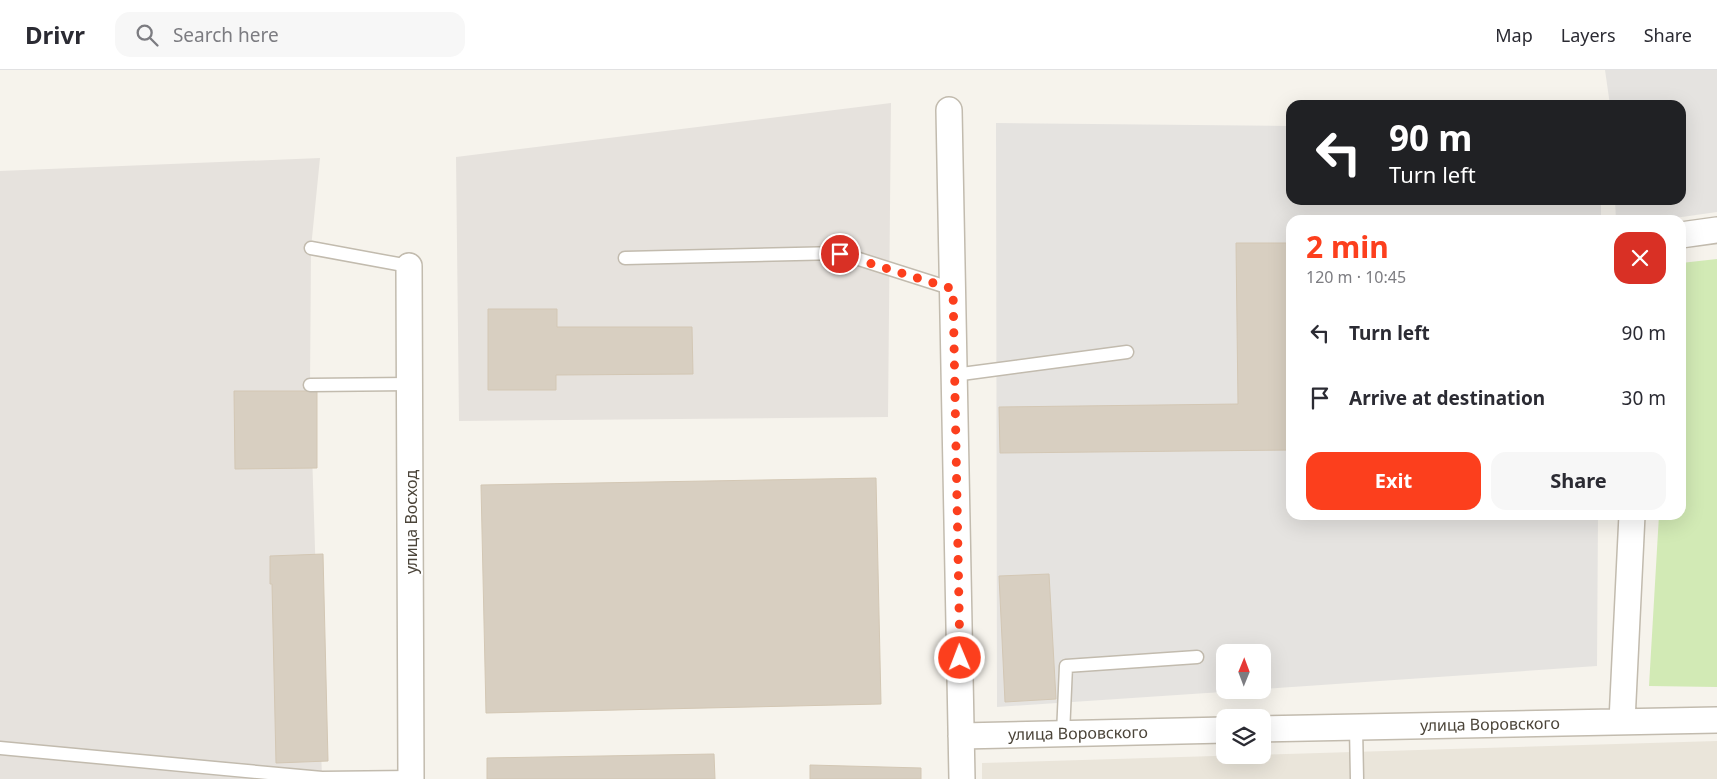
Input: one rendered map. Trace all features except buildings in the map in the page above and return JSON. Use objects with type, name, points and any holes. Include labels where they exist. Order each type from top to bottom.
[{"type":"street","points":[[949,110],[962,779]]},
{"type":"street","points":[[1686,234],[1717,230]]},
{"type":"street","name":"улица Восход","points":[[409,266],[411,778]]},
{"type":"street","points":[[1622,721],[1632,520]]},
{"type":"street","name":"улица Воровского","points":[[1271,730],[1717,720]]},
{"type":"street","name":"улица Воровского","points":[[961,736],[1216,730]]},
{"type":"lane","points":[[311,248],[409,266]]},
{"type":"lane","points":[[625,258],[840,254],[953,289]]},
{"type":"lane","points":[[954,375],[1127,352]]},
{"type":"lane","points":[[310,384],[410,384]]},
{"type":"lane","points":[[1063,734],[1066,666],[1197,658]]},
{"type":"lane","points":[[1356,727],[1357,779]]},
{"type":"lane","points":[[0,748],[322,778],[411,778]]},
{"type":"shaded area","points":[[1605,70],[1717,70],[1717,212],[1686,216],[1616,215],[1615,205],[1686,205],[1686,100],[1609,100]]},
{"type":"shaded area","points":[[891,103],[888,417],[459,421],[456,157]]},
{"type":"shaded area","points":[[996,123],[1286,126],[1286,205],[1601,205],[1601,215],[1286,215],[1286,520],[1598,520],[1597,666],[1271,688],[1271,644],[1216,644],[1216,692],[997,707]]},
{"type":"shaded area","points":[[320,158],[311,248],[310,385],[322,779],[0,779],[0,171]]},
{"type":"shaded area","points":[[1717,741],[1717,779],[982,779],[982,763],[1216,756],[1216,764],[1271,764],[1271,754]]},
{"type":"green space","points":[[1717,259],[1717,687],[1649,686],[1659,520],[1686,520],[1686,262]]},
{"type":"route","points":[[840,254],[953,289],[960,658]]}]
